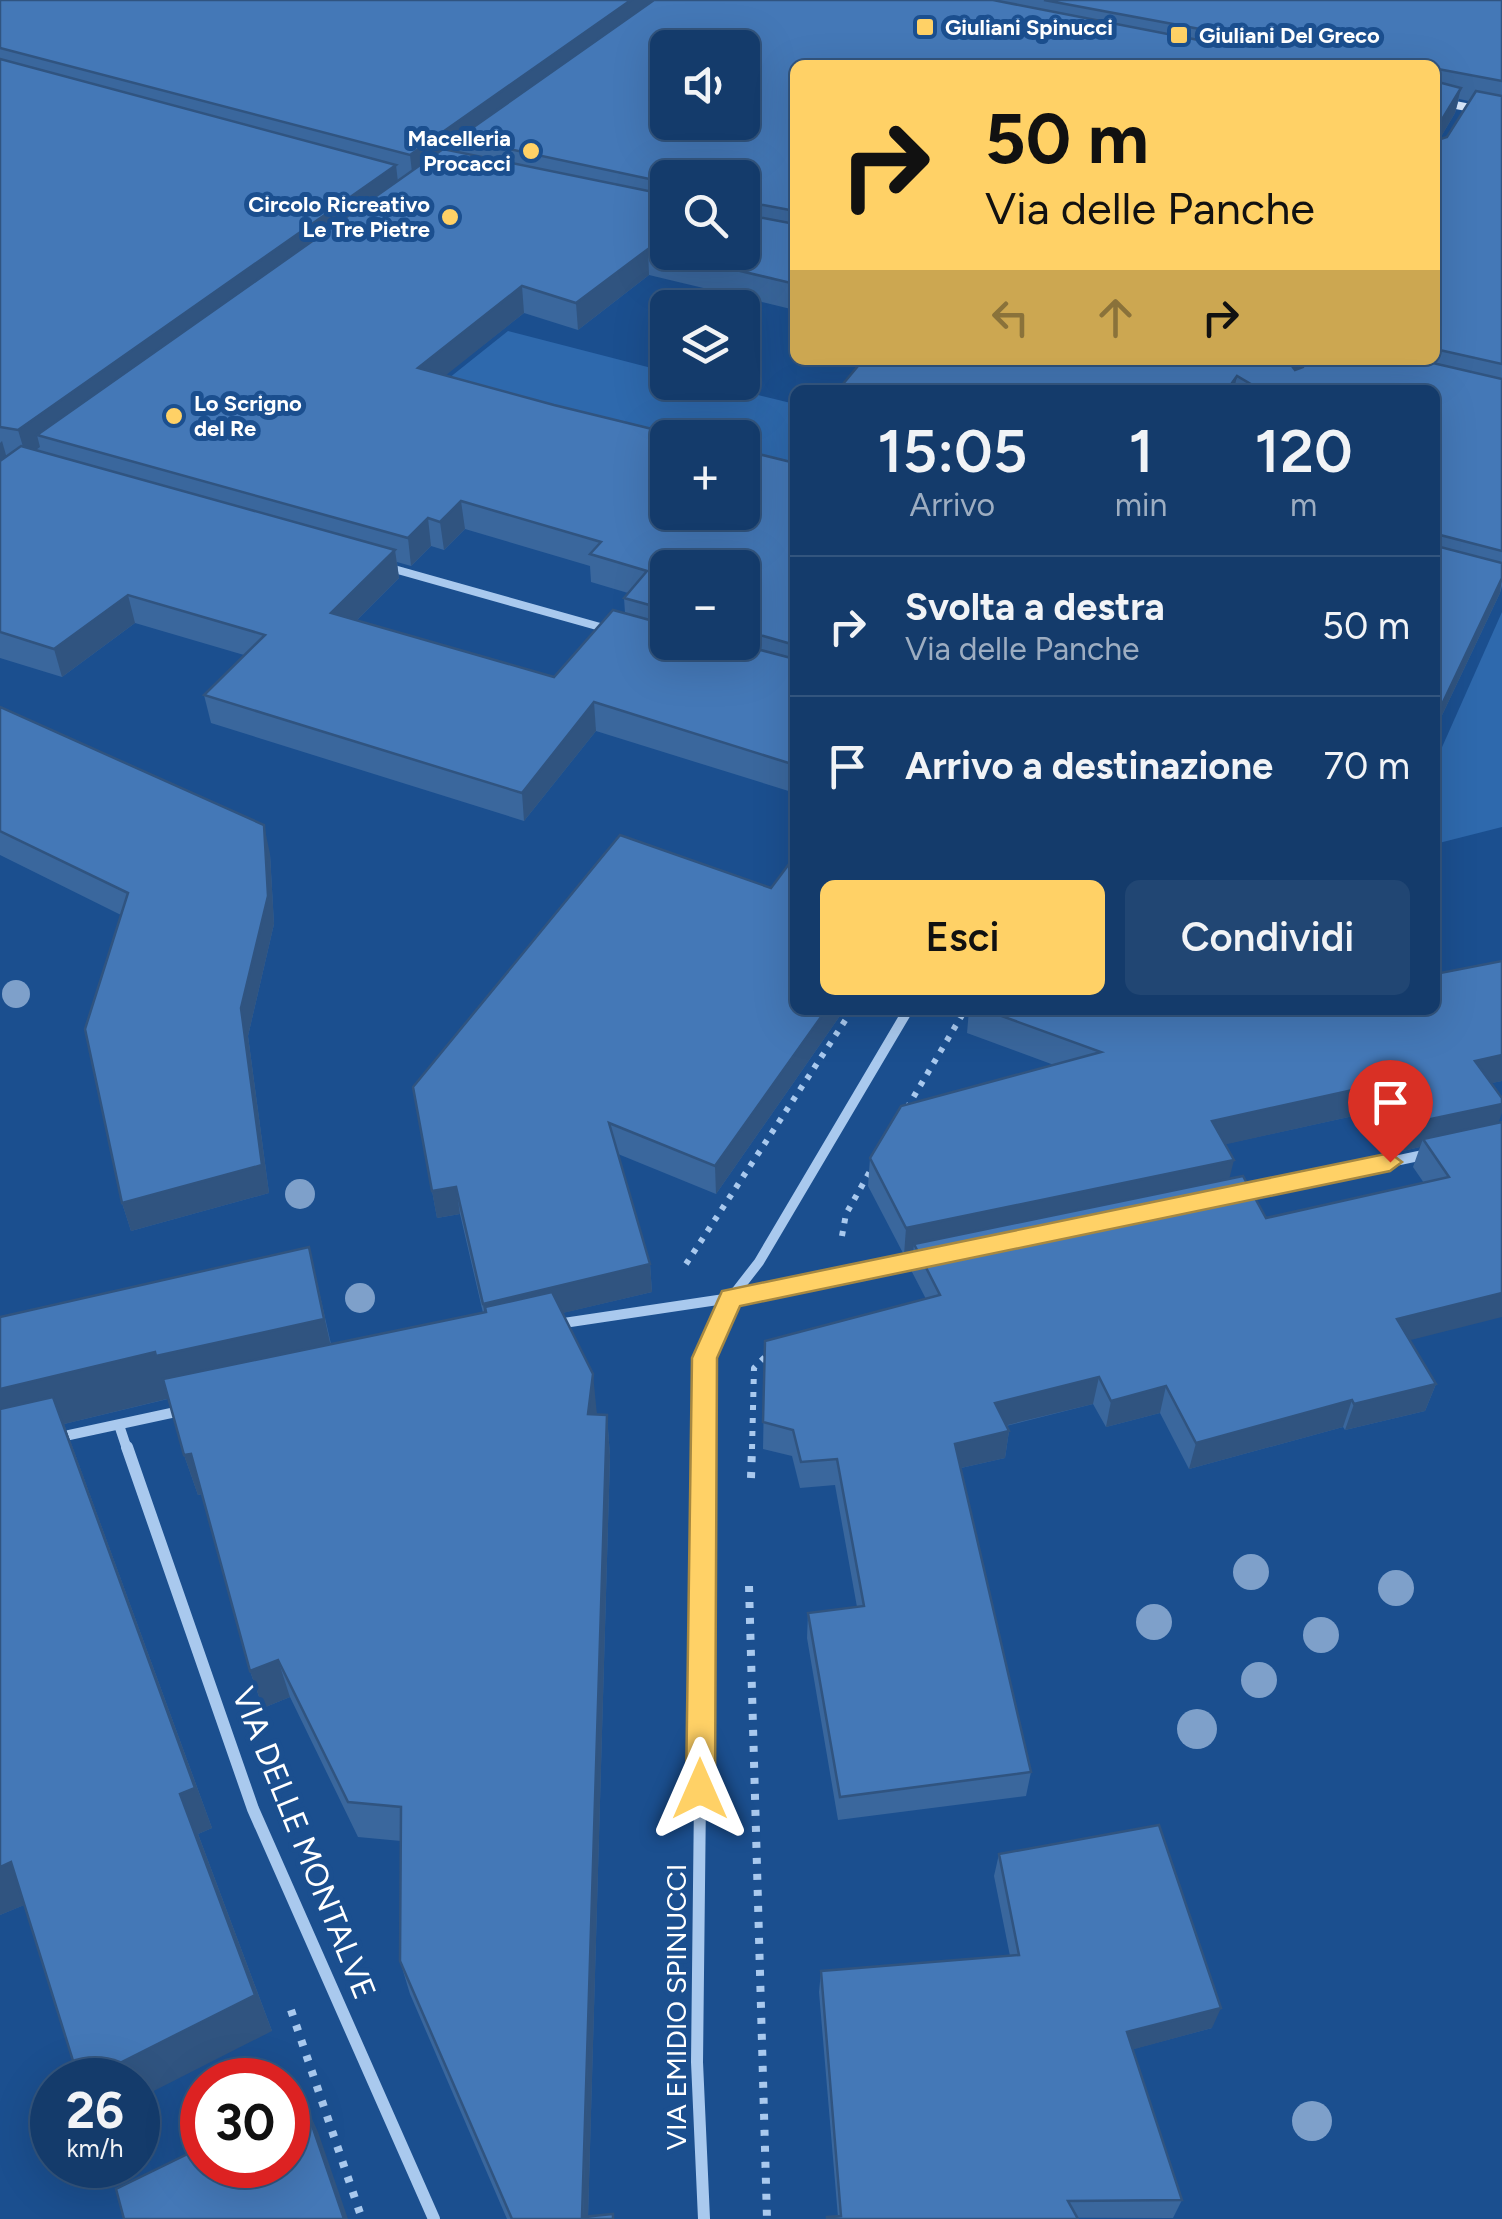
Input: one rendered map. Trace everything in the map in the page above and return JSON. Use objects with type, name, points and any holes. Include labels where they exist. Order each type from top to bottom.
[{"type":"main road","points":[[1440,103],[1502,114]]},
{"type":"street","points":[[1459,121],[1467,107]]},
{"type":"street","points":[[380,565],[625,634]]},
{"type":"street","name":"VIA EMIDIO SPINUCCI","points":[[704,2219],[697,2062],[705,1358],[731,1298],[759,1262],[905,1015]]},
{"type":"street","points":[[1233,1195],[1444,1151]]},
{"type":"street","points":[[550,1326],[603,1314],[731,1298],[945,1256]]},
{"type":"street","points":[[51,1439],[196,1407]]},
{"type":"street","name":"VIA DELLE MONTALVE","points":[[119,1424],[253,1810],[434,2219]]},
{"type":"path","points":[[682,1268],[849,1015]]},
{"type":"path","points":[[905,1112],[962,1015]]},
{"type":"path","points":[[841,1241],[846,1214],[876,1163]]},
{"type":"path","points":[[750,1498],[754,1368],[781,1340]]},
{"type":"path","points":[[749,1573],[768,2219]]},
{"type":"shaded area","points":[[508,331],[650,368],[650,400],[760,400],[760,395],[790,403],[790,483],[760,475],[760,420],[650,420],[650,434],[434,390]]},
{"type":"shaded area","points":[[1502,612],[1502,827],[1440,843],[1440,752]]},
{"type":"building","points":[[0,0],[631,0],[410,155],[0,48]]},
{"type":"building","points":[[654,0],[993,0],[1219,44],[1245,44],[1248,38],[1044,0],[1502,0],[1502,81],[1440,69],[1440,60],[790,60],[790,210],[760,204],[760,160],[650,160],[650,179],[458,138]]},
{"type":"building","points":[[0,59],[396,165],[18,430],[0,427]]},
{"type":"building","points":[[1440,83],[1461,88],[1440,123]]},
{"type":"building","points":[[1476,91],[1502,96],[1502,364],[1440,350],[1440,139],[1447,137]]},
{"type":"building","points":[[443,149],[650,191],[650,249],[576,303],[522,286],[418,368],[650,428],[650,530],[760,530],[760,454],[790,462],[790,644],[760,635],[760,550],[650,550],[650,605],[624,598],[647,571],[590,554],[601,542],[461,501],[440,522],[428,518],[408,538],[37,435]]},
{"type":"building","points":[[760,217],[790,223],[790,283],[736,270],[760,270]]},
{"type":"building","points":[[859,365],[1291,365],[1295,370],[1304,365],[1440,365],[1502,379],[1502,551],[1440,535],[1440,385],[1252,385],[1237,376],[1231,385],[843,384]]},
{"type":"building","points":[[21,446],[395,550],[331,613],[554,677],[613,610],[650,620],[650,660],[760,660],[760,650],[790,658],[790,763],[594,702],[522,793],[204,695],[265,635],[128,595],[54,649],[0,632],[0,461]]},
{"type":"building","points":[[1440,547],[1502,563],[1502,578],[1440,708]]},
{"type":"building","points":[[0,707],[264,825],[268,896],[241,1008],[262,1165],[122,1203],[85,1029],[128,893],[0,831]]},
{"type":"building","points":[[620,835],[771,888],[790,863],[790,1015],[822,1015],[715,1166],[609,1123],[650,1264],[483,1304],[456,1187],[432,1191],[413,1087]]},
{"type":"building","points":[[1502,961],[1502,1055],[1475,1061],[1502,1098],[1502,1104],[1412,1123],[1385,1083],[1212,1121],[1234,1160],[906,1228],[870,1158],[901,1106],[1101,1052],[999,1015],[1440,1015],[1440,973]]},
{"type":"building","points":[[1502,1122],[1502,1293],[1397,1319],[1436,1384],[1354,1404],[1352,1400],[1196,1443],[1166,1386],[1111,1401],[1099,1377],[995,1403],[1009,1431],[955,1444],[1031,1772],[840,1797],[808,1613],[864,1606],[837,1459],[801,1462],[793,1430],[763,1422],[765,1341],[940,1295],[914,1244],[1243,1176],[1266,1218],[1449,1177],[1423,1139]]},
{"type":"building","points":[[309,1247],[324,1319],[156,1356],[155,1352],[0,1389],[0,1317]]},
{"type":"building","points":[[552,1292],[593,1374],[588,1414],[607,1415],[582,2217],[613,2214],[613,2219],[512,2219],[400,1961],[401,1807],[348,1802],[278,1660],[250,1671],[191,1454],[184,1455],[163,1379],[486,1312],[485,1307]]},
{"type":"building","points":[[53,1397],[195,1788],[180,1794],[255,1995],[130,2058],[72,2058],[11,1862],[0,1867],[0,1409]]},
{"type":"building","points":[[1159,1825],[1221,2008],[1127,2032],[1182,2200],[1068,2201],[1078,2219],[827,2219],[841,2216],[821,1971],[1019,1955],[999,1854]]},
{"type":"building","points":[[310,2119],[344,2219],[124,2219],[116,2189],[160,2188],[160,2168],[180,2158],[180,2188],[310,2188]]},
{"type":"place","name":"Giuliani Spinucci","points":[[925,27]]},
{"type":"place","name":"Giuliani Del Greco","points":[[1179,35]]},
{"type":"place","name":"Macelleria Procacci","points":[[531,151]]},
{"type":"place","name":"Circolo Ricreativo Le Tre Pietre","points":[[450,217]]},
{"type":"place","name":"Lo Scrigno del Re","points":[[174,416]]},
{"type":"route","points":[[700,1789],[705,1358],[731,1298],[1390,1162]]}]
